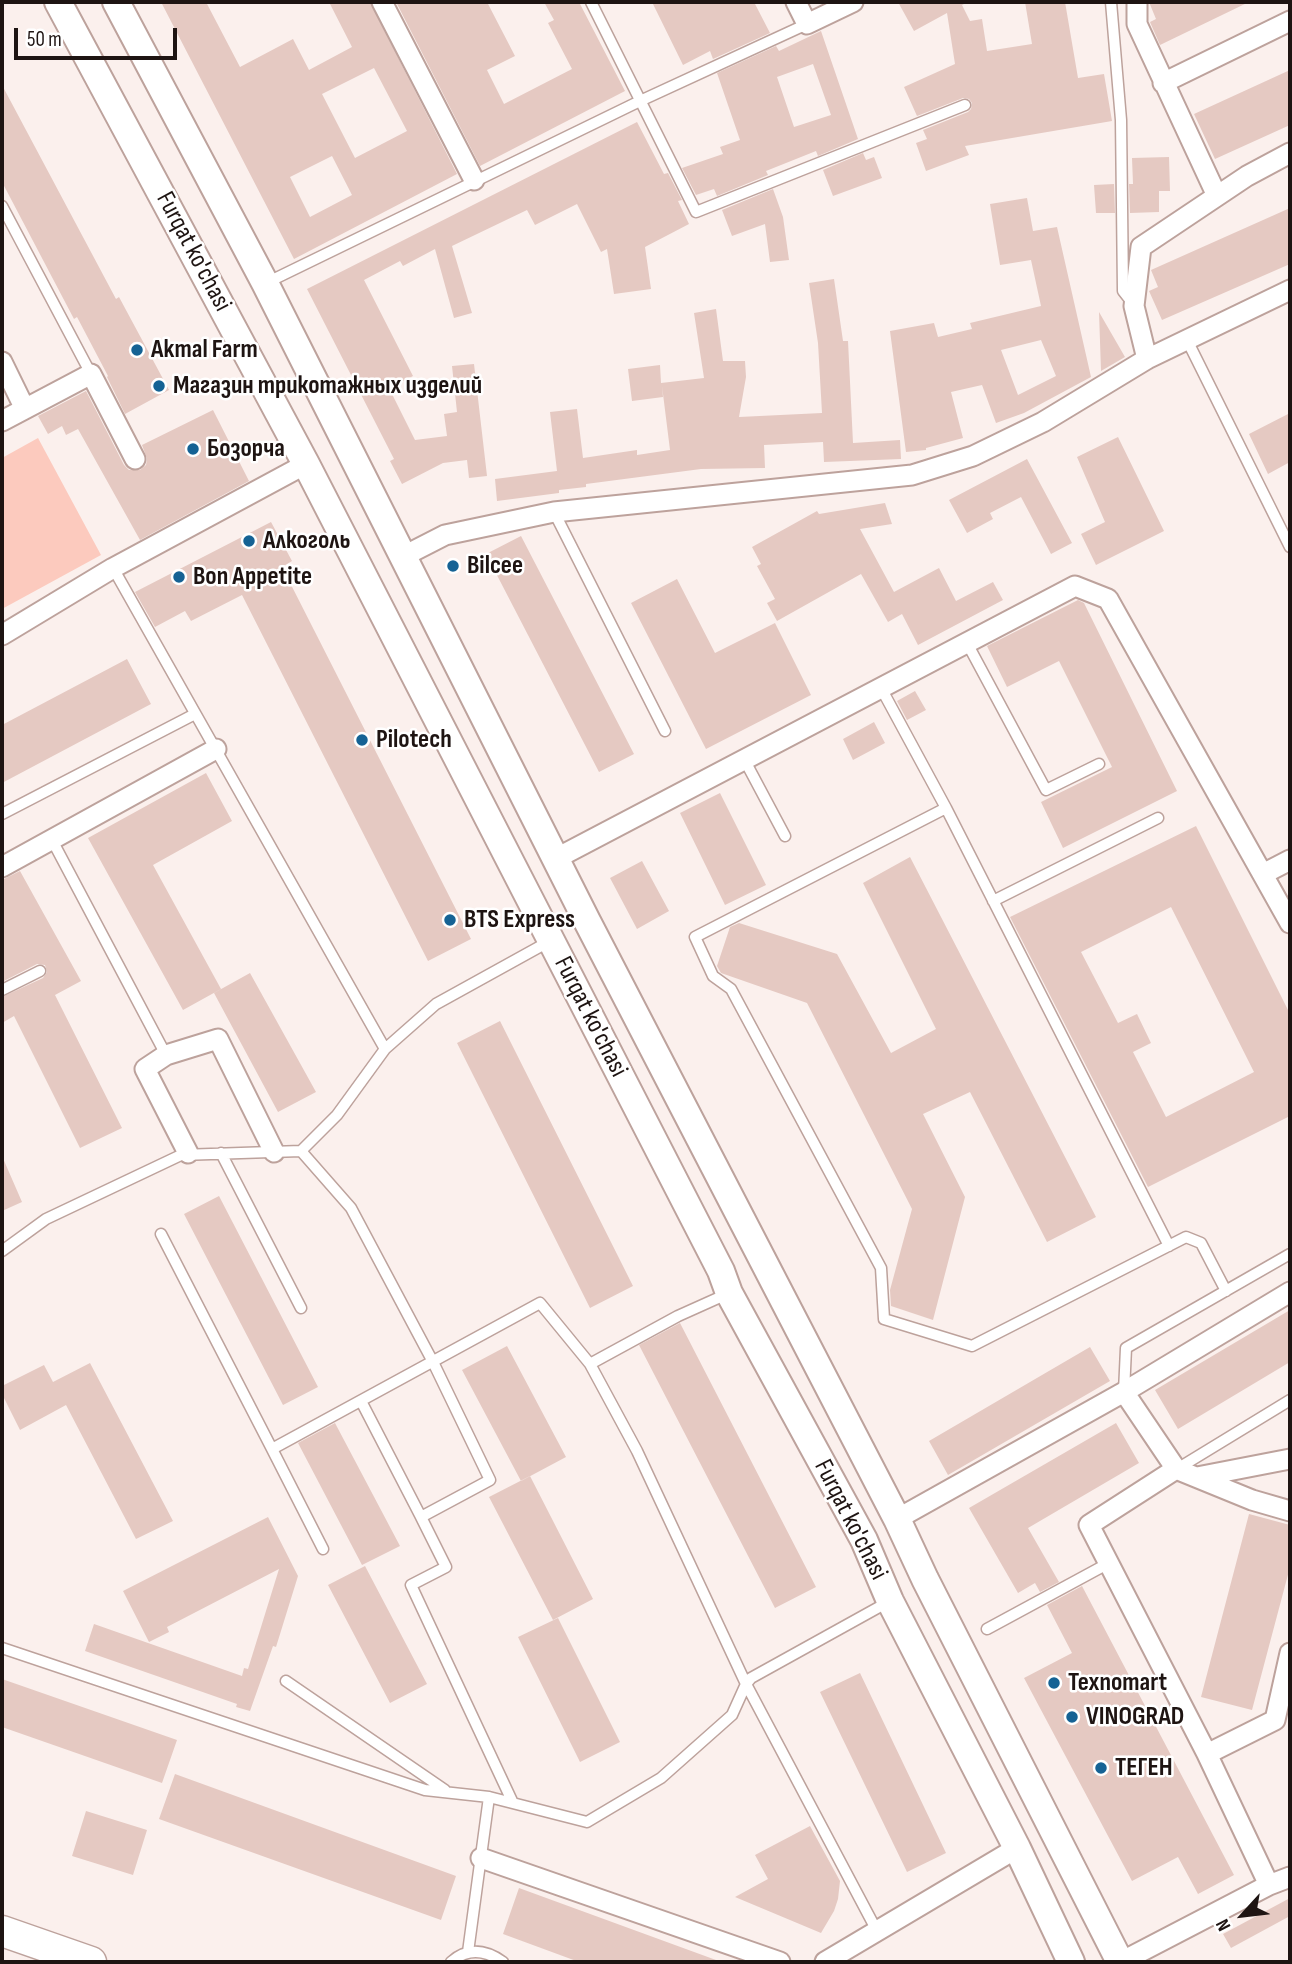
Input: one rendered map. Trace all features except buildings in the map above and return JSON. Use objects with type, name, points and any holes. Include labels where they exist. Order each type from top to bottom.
[{"type":"main road","name":"Furqat ko'chasi","points":[[58,2],[306,464],[721,1271],[729,1293],[864,1540],[890,1601],[1017,1848],[1071,1962]]},
{"type":"main road","name":"Furqat ko'chasi","points":[[116,2],[265,283],[555,859],[897,1519],[1120,1962]]},
{"type":"main road","points":[[2,1931],[91,1962]]},
{"type":"street","points":[[382,2],[474,180]]},
{"type":"street","points":[[796,2],[807,24],[853,2]]},
{"type":"street","points":[[1137,2],[1137,24],[1217,196]]},
{"type":"street","points":[[1163,83],[1290,21]]},
{"type":"street","points":[[1147,359],[1134,306],[1141,247],[1247,176],[1290,153]]},
{"type":"street","points":[[402,557],[445,535],[554,512],[912,475],[973,456],[1043,422],[1147,359],[1290,289]]},
{"type":"street","points":[[2,362],[25,409]]},
{"type":"street","points":[[2,421],[91,374],[135,459]]},
{"type":"street","points":[[2,635],[113,568],[306,464]]},
{"type":"street","points":[[555,859],[1075,586],[1108,599],[1290,923]]},
{"type":"street","points":[[2,867],[216,749]]},
{"type":"street","points":[[1263,874],[1290,860]]},
{"type":"street","points":[[188,1153],[145,1069],[166,1055],[218,1039],[274,1152]]},
{"type":"street","points":[[897,1519],[1124,1392],[1290,1292]]},
{"type":"street","points":[[1124,1392],[1176,1469],[1252,1500],[1290,1511]]},
{"type":"street","points":[[1197,1477],[1290,1459]]},
{"type":"street","points":[[1176,1469],[1089,1525],[1207,1754],[1269,1885]]},
{"type":"street","points":[[1207,1754],[1275,1720],[1290,1653]]},
{"type":"street","points":[[825,1962],[1017,1848]]},
{"type":"street","points":[[481,1858],[780,1962]]},
{"type":"street","points":[[1120,1962],[1269,1885],[1290,1877]]},
{"type":"lane","points":[[591,2],[696,212],[965,105]]},
{"type":"lane","points":[[1111,2],[1121,120],[1123,291],[1134,306]]},
{"type":"lane","points":[[265,283],[474,180],[807,24]]},
{"type":"lane","points":[[2,206],[91,374]]},
{"type":"lane","points":[[1186,340],[1290,548]]},
{"type":"lane","points":[[554,512],[665,731]]},
{"type":"lane","points":[[113,568],[385,1049]]},
{"type":"lane","points":[[967,643],[1046,790],[1099,764]]},
{"type":"lane","points":[[881,688],[946,808],[1169,1246]]},
{"type":"lane","points":[[2,814],[195,713]]},
{"type":"lane","points":[[744,759],[785,836]]},
{"type":"lane","points":[[946,808],[695,937],[713,976],[732,989],[881,1268],[884,1319],[972,1346],[1186,1237],[1201,1243],[1226,1291]]},
{"type":"lane","points":[[993,901],[1158,818]]},
{"type":"lane","points":[[52,840],[166,1055]]},
{"type":"lane","points":[[2,1251],[46,1219],[188,1153],[301,1151],[337,1115],[385,1049],[436,1004],[550,941]]},
{"type":"lane","points":[[2,990],[40,971]]},
{"type":"lane","points":[[301,1151],[351,1208],[433,1362],[490,1480],[421,1517]]},
{"type":"lane","points":[[221,1153],[301,1308]]},
{"type":"lane","points":[[161,1234],[323,1549]]},
{"type":"lane","points":[[1124,1392],[1126,1348],[1290,1254]]},
{"type":"lane","points":[[590,1364],[678,1316],[729,1293]]},
{"type":"lane","points":[[272,1449],[540,1303],[590,1364],[637,1451],[746,1684],[877,1931]]},
{"type":"lane","points":[[1176,1469],[1290,1400]]},
{"type":"lane","points":[[360,1401],[446,1567],[411,1585],[513,1803]]},
{"type":"lane","points":[[987,1629],[1109,1563]]},
{"type":"lane","points":[[2,1648],[425,1790],[489,1797],[587,1822],[661,1778],[732,1715],[751,1678],[890,1601]]},
{"type":"lane","points":[[286,1681],[448,1792]]},
{"type":"lane","points":[[468,1952],[489,1797]]},
{"type":"lane","points":[[451,1962],[468,1952],[480,1951],[492,1954],[503,1962]]},
{"type":"shaded area","points":[[38,438],[101,555],[2,609],[2,458]]},
{"type":"place","name":"Akmal Farm","points":[[137,350]]},
{"type":"place","name":"Магазин трикотажных изделий","points":[[159,386]]},
{"type":"place","name":"Бозорча","points":[[193,449]]},
{"type":"place","name":"Алкоголь","points":[[249,541]]},
{"type":"place","name":"Bilcee","points":[[453,566]]},
{"type":"place","name":"Bon Appetite","points":[[179,577]]},
{"type":"place","name":"Pilotech","points":[[362,740]]},
{"type":"place","name":"BTS Express","points":[[450,920]]},
{"type":"place","name":"Texnomart","points":[[1054,1683]]},
{"type":"place","name":"VINOGRAD","points":[[1072,1717]]},
{"type":"place","name":"ТЕГЕН","points":[[1101,1768]]}]
